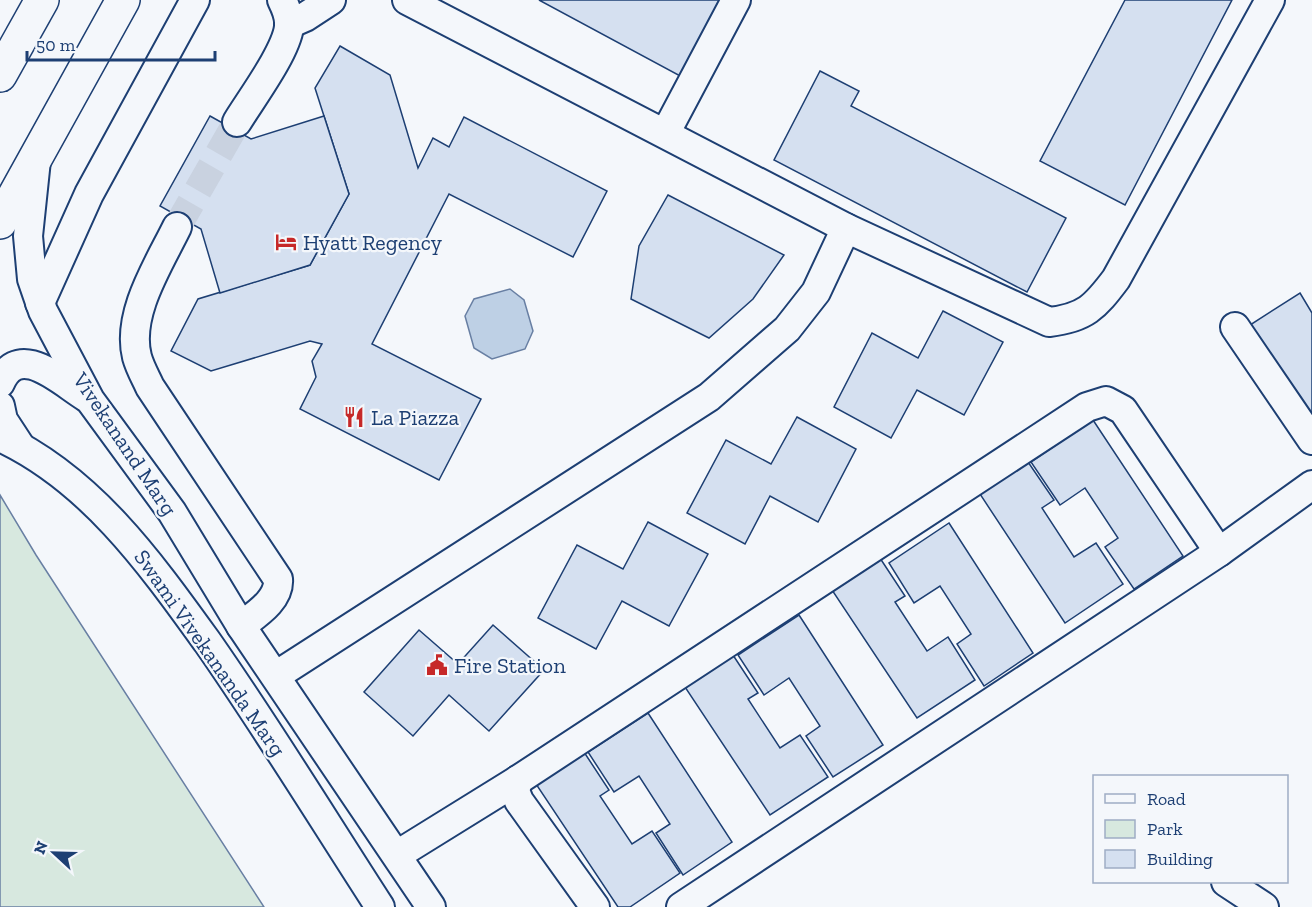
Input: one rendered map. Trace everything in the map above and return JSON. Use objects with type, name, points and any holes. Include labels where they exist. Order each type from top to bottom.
[{"type":"main road","points":[[0,222],[123,0]]},
{"type":"main road","points":[[0,75],[34,14]]},
{"type":"street","points":[[40,303],[89,194],[195,0]]},
{"type":"street","points":[[237,122],[276,57],[286,12],[305,18],[331,0]]},
{"type":"street","points":[[407,0],[669,126],[770,171]]},
{"type":"street","points":[[669,126],[736,0]]},
{"type":"street","points":[[669,126],[846,228],[1049,322],[1080,316],[1094,307],[1116,279],[1270,0]]},
{"type":"street","points":[[0,53],[34,14]]},
{"type":"street","name":"Vivekanand Marg","points":[[36,158],[28,236],[32,279],[40,303],[90,400],[172,512],[241,626],[276,675]]},
{"type":"street","points":[[177,227],[142,303],[135,333],[137,358],[150,387],[278,579],[276,592],[268,604],[241,626]]},
{"type":"street","points":[[276,675],[709,397],[787,329],[816,292],[846,228]]},
{"type":"street","points":[[1235,327],[1312,440]]},
{"type":"street","points":[[0,383],[6,369],[19,363],[42,368],[90,400]]},
{"type":"street","points":[[397,855],[518,780],[1087,407],[1106,401],[1123,410],[1220,552]]},
{"type":"street","points":[[0,406],[10,442]]},
{"type":"street","name":"Swami Vivekananda Marg","points":[[10,442],[68,478],[145,556],[240,689],[380,907]]},
{"type":"street","points":[[681,907],[1220,552],[1312,485]]},
{"type":"street","name":"Swami Vivekananda Marg","points":[[276,675],[431,907]]},
{"type":"street","points":[[518,780],[515,791],[519,801],[595,907]]},
{"type":"street","points":[[1228,883],[1264,907]]},
{"type":"green space","points":[[0,495],[36,555],[264,907],[0,907]]},
{"type":"water","points":[[510,289],[524,300],[533,331],[525,349],[492,359],[474,348],[465,316],[474,299]]},
{"type":"building","points":[[539,0],[723,0],[682,77]]},
{"type":"building","points":[[1125,0],[1232,0],[1125,205],[1040,161]]},
{"type":"building","points":[[340,46],[390,75],[418,168],[433,138],[449,147],[464,117],[607,191],[573,257],[449,194],[372,344],[481,399],[439,480],[300,409],[316,377],[312,361],[322,344],[310,341],[211,371],[171,351],[198,299],[310,265],[349,194],[315,88]]},
{"type":"building","points":[[820,71],[859,91],[851,106],[1066,218],[1027,292],[774,160]]},
{"type":"building","points":[[210,116],[251,139],[324,116],[349,194],[310,265],[220,293],[201,229],[160,206]]},
{"type":"building","points":[[668,195],[784,255],[753,299],[709,338],[631,299],[639,246]]},
{"type":"building","points":[[1300,293],[1312,313],[1312,425],[1250,325]]},
{"type":"building","points":[[943,311],[1003,342],[964,415],[917,390],[891,438],[834,407],[872,333],[918,358]]},
{"type":"building","points":[[797,417],[856,449],[818,522],[770,496],[745,544],[687,513],[726,440],[771,464]]},
{"type":"building","points":[[1093,420],[1183,556],[1134,589],[1105,547],[1118,538],[1085,488],[1060,505],[1031,462]]},
{"type":"building","points":[[1026,459],[1054,500],[1042,508],[1074,557],[1096,543],[1123,584],[1065,623],[978,491]]},
{"type":"building","points":[[648,522],[708,554],[669,626],[622,601],[596,649],[538,618],[577,545],[623,569]]},
{"type":"building","points":[[949,523],[1033,653],[984,686],[957,644],[971,634],[940,586],[914,603],[889,563]]},
{"type":"building","points":[[876,552],[905,596],[895,602],[927,651],[948,637],[975,680],[917,718],[828,584]]},
{"type":"building","points":[[799,615],[883,745],[833,777],[806,736],[820,726],[789,678],[764,695],[738,655]]},
{"type":"building","points":[[493,625],[544,670],[489,731],[449,695],[413,736],[364,692],[419,630],[458,664]]},
{"type":"building","points":[[729,649],[758,693],[748,699],[780,748],[800,735],[828,777],[770,815],[681,681]]},
{"type":"building","points":[[648,713],[732,842],[683,875],[656,833],[670,824],[639,776],[614,792],[588,752]]},
{"type":"building","points":[[580,746],[609,790],[600,796],[632,844],[652,831],[680,873],[630,907],[618,907],[532,778]]},
{"type":"tunnel","points":[[177,227],[237,122]]},
{"type":"place","name":"Hyatt Regency","points":[[286,242]]},
{"type":"place","name":"La Piazza","points":[[354,417]]},
{"type":"place","name":"Fire Station","points":[[437,665]]}]
